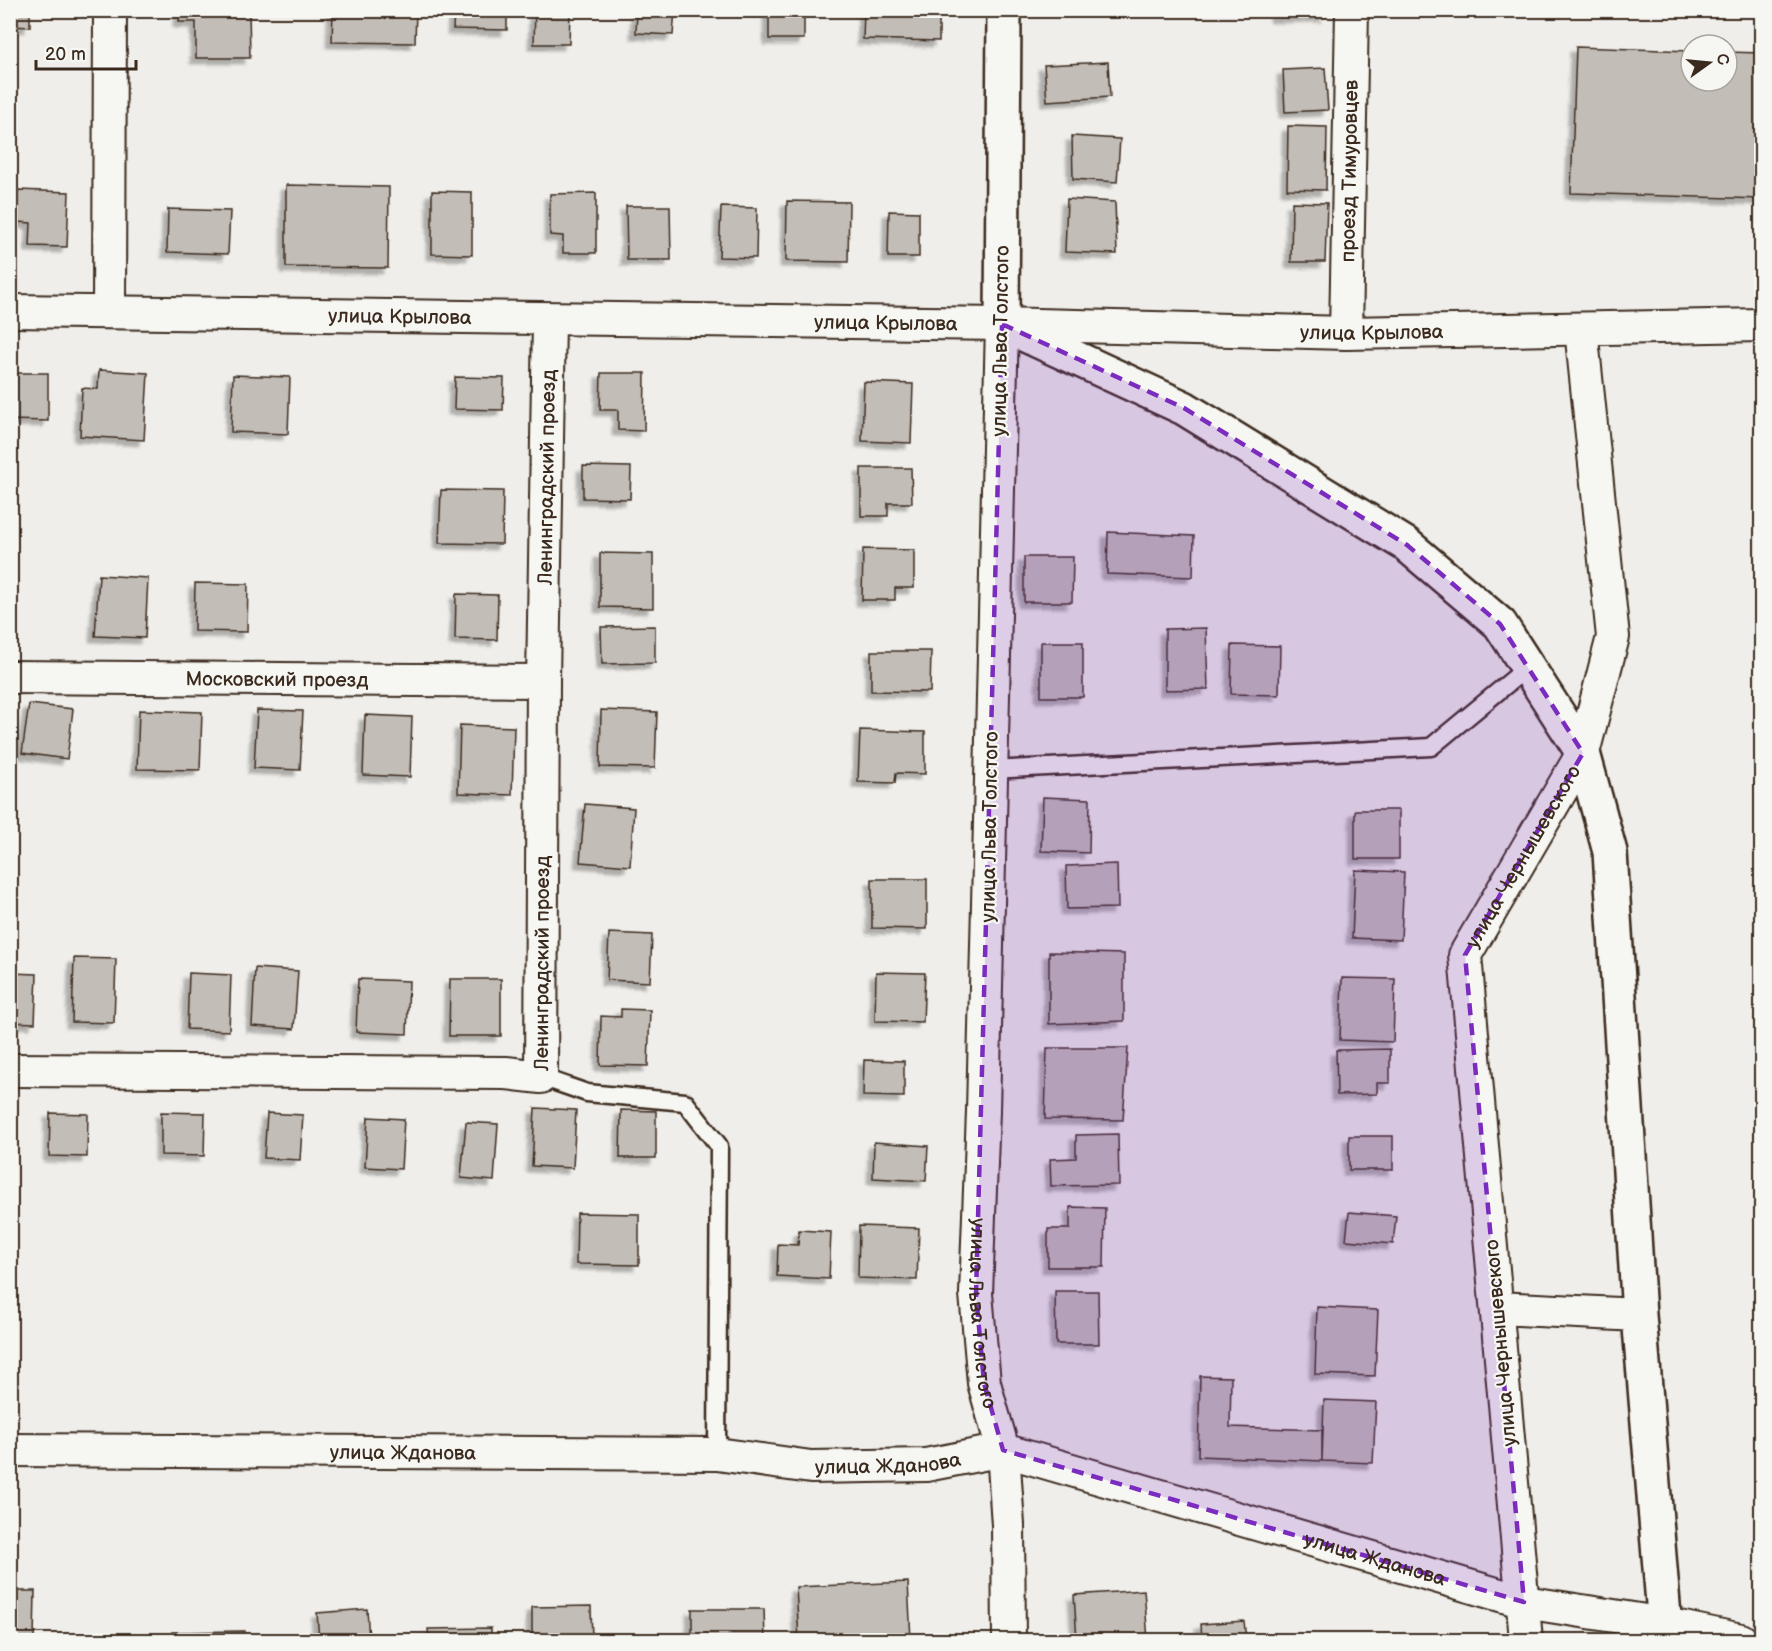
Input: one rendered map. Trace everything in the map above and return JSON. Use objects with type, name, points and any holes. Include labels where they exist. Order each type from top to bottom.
[{"type":"street","points":[[109,312],[110,10]]},
{"type":"street","name":"улица Льва Толстого","points":[[1004,10],[1002,324],[976,1294],[984,1383],[1003,1450],[1008,1525],[1008,1641]]},
{"type":"street","name":"проезд Тимуровцев","points":[[1346,333],[1352,10]]},
{"type":"street","name":"улица Крылова","points":[[10,311],[1002,324],[1346,333],[1761,324]]},
{"type":"street","name":"Ленинградский проезд","points":[[10,1070],[506,1073],[542,1077],[543,681],[549,319]]},
{"type":"street","points":[[1002,324],[1184,408],[1407,545],[1500,624],[1583,753],[1610,852],[1639,1315],[1665,1632]]},
{"type":"street","name":"улица Чернышевского","points":[[1526,1641],[1465,955],[1583,753],[1613,637],[1581,329]]},
{"type":"street","name":"Московский проезд","points":[[10,676],[543,681]]},
{"type":"street","points":[[1497,1308],[1639,1315]]},
{"type":"street","name":"улица Жданова","points":[[10,1450],[717,1454],[811,1467],[926,1465],[1003,1450],[1524,1602],[1665,1632],[1741,1641]]},
{"type":"lane","points":[[991,770],[1431,747],[1529,666]]},
{"type":"lane","points":[[542,1077],[587,1093],[686,1102],[718,1146],[717,1454]]},
{"type":"highlighted area","points":[[1002,324],[1184,408],[1407,545],[1500,624],[1583,753],[1465,955],[1524,1602],[1003,1450],[984,1383],[976,1294]]},
{"type":"building","points":[[10,10],[30,10],[30,27],[10,26]]},
{"type":"building","points":[[179,10],[249,10],[250,58],[196,58],[196,22],[179,22]]},
{"type":"building","points":[[333,10],[416,10],[415,43],[332,42]]},
{"type":"building","points":[[454,10],[507,10],[507,30],[453,29]]},
{"type":"building","points":[[535,10],[570,10],[569,44],[534,44]]},
{"type":"building","points":[[637,10],[675,10],[673,35],[636,33]]},
{"type":"building","points":[[769,10],[804,10],[804,39],[769,39]]},
{"type":"building","points":[[864,10],[939,10],[939,41],[863,39]]},
{"type":"building","points":[[1276,10],[1326,10],[1326,16],[1276,17]]},
{"type":"building","points":[[1576,47],[1679,51],[1679,93],[1739,93],[1739,52],[1762,53],[1762,199],[1571,193]]},
{"type":"building","points":[[1108,62],[1110,97],[1047,101],[1044,65]]},
{"type":"building","points":[[1325,68],[1328,110],[1285,112],[1283,70]]},
{"type":"building","points":[[1288,126],[1327,127],[1326,190],[1287,189]]},
{"type":"building","points":[[1072,136],[1120,139],[1117,182],[1073,179]]},
{"type":"building","points":[[286,185],[389,187],[388,268],[286,267]]},
{"type":"building","points":[[18,190],[69,192],[67,247],[30,246],[31,223],[17,222]]},
{"type":"building","points":[[432,191],[472,192],[472,255],[432,254]]},
{"type":"building","points":[[596,193],[596,253],[563,253],[563,236],[550,235],[550,194]]},
{"type":"building","points":[[1067,199],[1115,202],[1117,254],[1065,252]]},
{"type":"building","points":[[787,201],[849,202],[848,262],[786,261]]},
{"type":"building","points":[[1292,202],[1327,203],[1325,262],[1291,262]]},
{"type":"building","points":[[626,206],[670,206],[671,260],[627,260]]},
{"type":"building","points":[[721,207],[757,208],[756,258],[719,257]]},
{"type":"building","points":[[168,209],[230,211],[228,254],[167,252]]},
{"type":"building","points":[[889,211],[919,212],[919,257],[888,257]]},
{"type":"building","points":[[99,370],[148,373],[144,440],[80,436],[82,388],[98,389]]},
{"type":"building","points":[[10,373],[48,373],[48,421],[10,420]]},
{"type":"building","points":[[601,373],[645,373],[644,431],[618,430],[618,410],[600,410]]},
{"type":"building","points":[[233,375],[290,377],[288,434],[231,432]]},
{"type":"building","points":[[455,377],[504,378],[503,410],[454,409]]},
{"type":"building","points":[[864,382],[913,384],[911,443],[862,441]]},
{"type":"building","points":[[583,466],[631,467],[630,499],[583,498]]},
{"type":"building","points":[[861,468],[911,468],[912,503],[888,503],[888,516],[861,516]]},
{"type":"building","points":[[441,490],[503,491],[502,544],[439,543]]},
{"type":"building","points":[[1108,532],[1194,536],[1193,577],[1107,574]]},
{"type":"building","points":[[863,549],[914,550],[914,588],[895,588],[895,600],[862,600]]},
{"type":"building","points":[[600,553],[653,554],[653,608],[600,607]]},
{"type":"building","points":[[1024,557],[1073,557],[1072,602],[1024,602]]},
{"type":"building","points":[[99,575],[148,578],[145,638],[95,636]]},
{"type":"building","points":[[195,583],[248,584],[247,632],[194,631]]},
{"type":"building","points":[[456,594],[498,595],[497,640],[455,639]]},
{"type":"building","points":[[655,626],[655,663],[602,664],[601,627]]},
{"type":"building","points":[[1206,628],[1208,689],[1165,690],[1165,629]]},
{"type":"building","points":[[1041,642],[1083,642],[1083,697],[1041,697]]},
{"type":"building","points":[[1232,645],[1280,646],[1279,695],[1231,694]]},
{"type":"building","points":[[871,651],[931,651],[930,692],[871,691]]},
{"type":"building","points":[[29,704],[73,709],[67,759],[22,753]]},
{"type":"building","points":[[139,710],[202,712],[200,770],[137,769]]},
{"type":"building","points":[[257,710],[303,711],[300,770],[254,768]]},
{"type":"building","points":[[601,710],[657,712],[655,768],[600,767]]},
{"type":"building","points":[[365,715],[412,717],[410,777],[363,775]]},
{"type":"building","points":[[460,725],[514,727],[512,795],[458,793]]},
{"type":"building","points":[[860,730],[925,732],[925,774],[896,773],[895,783],[858,782]]},
{"type":"building","points":[[1043,797],[1090,799],[1089,853],[1041,851]]},
{"type":"building","points":[[585,804],[634,808],[630,866],[580,862]]},
{"type":"building","points":[[1355,810],[1399,810],[1399,859],[1355,859]]},
{"type":"building","points":[[1117,864],[1118,908],[1067,909],[1066,866]]},
{"type":"building","points":[[1355,870],[1404,872],[1401,940],[1352,938]]},
{"type":"building","points":[[872,879],[927,879],[927,929],[872,928]]},
{"type":"building","points":[[609,933],[652,935],[650,982],[607,980]]},
{"type":"building","points":[[1049,952],[1124,954],[1124,1021],[1049,1024]]},
{"type":"building","points":[[74,958],[116,959],[114,1023],[72,1022]]},
{"type":"building","points":[[255,968],[298,971],[294,1029],[252,1026]]},
{"type":"building","points":[[876,972],[925,973],[923,1022],[875,1021]]},
{"type":"building","points":[[10,973],[37,974],[35,1023],[10,1022]]},
{"type":"building","points":[[189,973],[231,975],[229,1031],[187,1029]]},
{"type":"building","points":[[1342,978],[1395,979],[1393,1042],[1340,1040]]},
{"type":"building","points":[[358,979],[409,981],[407,1034],[356,1032]]},
{"type":"building","points":[[450,979],[501,979],[501,1036],[449,1036]]},
{"type":"building","points":[[621,1009],[650,1010],[648,1066],[600,1065],[601,1016],[621,1017]]},
{"type":"building","points":[[1047,1048],[1128,1048],[1123,1120],[1045,1119]]},
{"type":"building","points":[[1390,1049],[1390,1083],[1377,1083],[1377,1094],[1337,1095],[1336,1050]]},
{"type":"building","points":[[864,1060],[904,1061],[904,1097],[863,1096]]},
{"type":"building","points":[[535,1108],[576,1110],[573,1168],[532,1166]]},
{"type":"building","points":[[621,1110],[656,1111],[656,1158],[620,1158]]},
{"type":"building","points":[[161,1112],[205,1113],[204,1156],[161,1155]]},
{"type":"building","points":[[50,1113],[88,1114],[87,1157],[49,1156]]},
{"type":"building","points":[[267,1113],[303,1115],[300,1160],[264,1158]]},
{"type":"building","points":[[368,1117],[404,1119],[401,1169],[365,1167]]},
{"type":"building","points":[[466,1122],[498,1124],[494,1181],[461,1178]]},
{"type":"building","points":[[1118,1134],[1119,1185],[1051,1186],[1050,1159],[1076,1158],[1076,1135]]},
{"type":"building","points":[[1349,1136],[1393,1136],[1393,1170],[1349,1170]]},
{"type":"building","points":[[874,1142],[928,1146],[926,1181],[873,1178]]},
{"type":"building","points":[[1070,1207],[1105,1208],[1104,1267],[1048,1267],[1048,1229],[1070,1229]]},
{"type":"building","points":[[1349,1212],[1396,1216],[1393,1244],[1346,1240]]},
{"type":"building","points":[[577,1213],[639,1214],[639,1265],[576,1264]]},
{"type":"building","points":[[859,1226],[919,1228],[917,1280],[858,1278]]},
{"type":"building","points":[[799,1230],[831,1232],[829,1279],[777,1276],[778,1244],[798,1245]]},
{"type":"building","points":[[1055,1291],[1098,1291],[1099,1344],[1056,1344]]},
{"type":"building","points":[[1317,1307],[1378,1310],[1375,1376],[1315,1374]]},
{"type":"building","points":[[1200,1376],[1231,1377],[1230,1427],[1322,1430],[1322,1461],[1198,1456]]},
{"type":"building","points":[[1324,1400],[1376,1402],[1373,1463],[1322,1461]]},
{"type":"building","points":[[908,1582],[911,1640],[799,1640],[796,1587]]},
{"type":"building","points":[[1144,1590],[1148,1640],[1077,1640],[1074,1595]]},
{"type":"building","points":[[10,1591],[35,1591],[34,1640],[10,1640]]},
{"type":"building","points":[[591,1606],[592,1640],[532,1640],[532,1607]]},
{"type":"building","points":[[367,1609],[369,1640],[319,1640],[317,1613]]},
{"type":"building","points":[[692,1609],[764,1609],[765,1640],[692,1640]]},
{"type":"building","points":[[1244,1621],[1246,1640],[1202,1640],[1201,1624]]},
{"type":"building","points":[[491,1628],[491,1640],[429,1640],[428,1629]]},
{"type":"building","points":[[245,1631],[246,1640],[172,1640],[172,1632]]},
{"type":"building","points":[[121,1637],[121,1640],[50,1640],[50,1639]]}]
